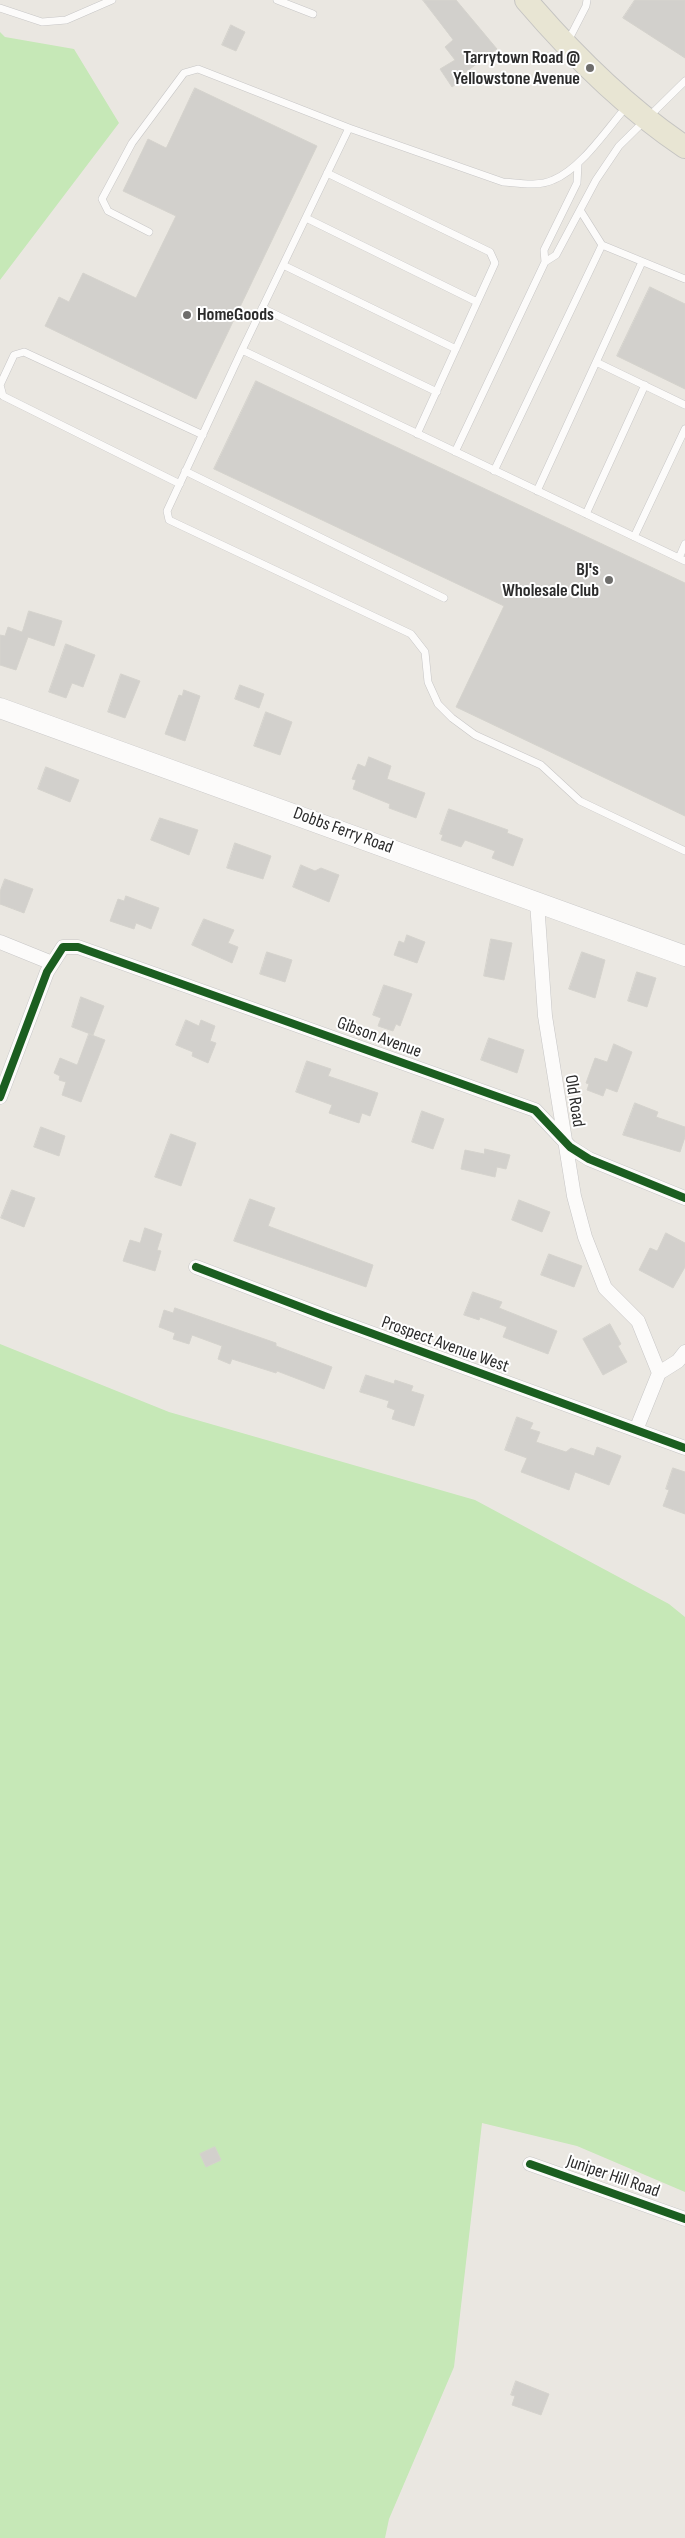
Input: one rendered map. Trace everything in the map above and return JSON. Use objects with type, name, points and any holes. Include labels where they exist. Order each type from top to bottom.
[{"type":"main road","points":[[526,0],[566,44],[628,105],[685,148]]},
{"type":"main road","name":"Dobbs Ferry Road","points":[[0,708],[685,956]]},
{"type":"street","name":"Old Road","points":[[537,902],[545,1016],[574,1196],[585,1237],[605,1288],[638,1321],[660,1373]]},
{"type":"street","points":[[0,942],[52,963],[0,1097]]},
{"type":"street","name":"Gibson Avenue","points":[[52,963],[63,947],[78,947],[536,1110],[566,1143],[590,1159],[685,1198]]},
{"type":"street","name":"Prospect Avenue West","points":[[196,1267],[326,1317],[685,1448]]},
{"type":"street","points":[[636,1430],[660,1373],[678,1361],[685,1352]]},
{"type":"street","name":"Juniper Hill Road","points":[[530,2164],[685,2219]]},
{"type":"lane","points":[[0,8],[42,22],[66,20],[112,0]]},
{"type":"lane","points":[[277,0],[313,14]]},
{"type":"lane","points":[[566,44],[580,20],[587,0]]},
{"type":"lane","points":[[149,232],[108,212],[102,199],[132,143],[184,73],[198,68],[349,128],[503,182],[529,184],[553,181],[578,164],[628,105]]},
{"type":"lane","points":[[545,262],[556,256],[596,180],[619,146],[685,81]]},
{"type":"lane","points":[[349,128],[167,511],[169,520],[411,634],[425,652],[428,682],[438,704],[452,718],[475,735],[541,765],[580,801],[685,851]]},
{"type":"lane","points":[[455,452],[545,262],[544,250],[577,183],[578,164]]},
{"type":"lane","points":[[327,173],[490,252],[495,263],[417,434]]},
{"type":"lane","points":[[580,210],[602,245],[685,279]]},
{"type":"lane","points":[[306,218],[477,302]]},
{"type":"lane","points":[[494,471],[602,245]]},
{"type":"lane","points":[[537,491],[642,262]]},
{"type":"lane","points":[[283,265],[456,349]]},
{"type":"lane","points":[[262,308],[437,392]]},
{"type":"lane","points":[[242,350],[682,560],[685,544]]},
{"type":"lane","points":[[180,484],[3,396],[0,386],[14,355],[24,352],[202,435]]},
{"type":"lane","points":[[596,362],[685,405]]},
{"type":"lane","points":[[586,514],[645,386]]},
{"type":"lane","points":[[634,537],[685,428]]},
{"type":"lane","points":[[186,471],[444,598]]},
{"type":"green space","points":[[0,32],[5,37],[74,49],[119,123],[0,280]]},
{"type":"green space","points":[[0,1344],[169,1412],[475,1500],[669,1604],[685,1617],[685,2192],[577,2146],[482,2123],[454,2367],[389,2519],[385,2538],[0,2538]]},
{"type":"building","points":[[423,0],[456,0],[497,49],[463,74],[465,78],[452,87],[440,69],[455,60],[445,47],[453,40]]},
{"type":"building","points":[[635,0],[685,0],[685,58],[623,18]]},
{"type":"building","points":[[231,25],[245,32],[236,51],[222,45]]},
{"type":"building","points":[[195,88],[317,146],[196,399],[45,326],[59,297],[69,302],[83,273],[136,298],[176,216],[123,191],[148,139],[166,148]]},
{"type":"building","points":[[650,287],[685,304],[685,389],[617,356]]},
{"type":"building","points":[[256,381],[685,583],[685,816],[456,707],[504,606],[214,469]]},
{"type":"building","points":[[29,611],[62,621],[54,646],[28,637],[16,670],[0,665],[0,635],[5,636],[8,627],[22,632]]},
{"type":"building","points":[[66,644],[95,655],[83,687],[72,683],[66,698],[49,692]]},
{"type":"building","points":[[121,674],[140,681],[125,718],[108,712]]},
{"type":"building","points":[[240,685],[264,694],[259,708],[235,699]]},
{"type":"building","points":[[184,690],[200,696],[185,741],[165,734],[179,695],[182,696]]},
{"type":"building","points":[[266,712],[292,722],[280,755],[254,746]]},
{"type":"building","points":[[369,757],[391,766],[387,779],[425,793],[416,818],[389,808],[390,804],[353,789],[356,780],[352,779],[358,764],[365,767]]},
{"type":"building","points":[[46,767],[79,780],[70,802],[38,789]]},
{"type":"building","points":[[449,809],[508,830],[507,833],[523,839],[513,866],[492,858],[495,851],[465,840],[461,847],[441,840],[443,835],[440,834]]},
{"type":"building","points":[[160,818],[198,830],[189,855],[151,840]]},
{"type":"building","points":[[235,843],[271,856],[263,879],[227,868]]},
{"type":"building","points":[[301,865],[315,871],[321,868],[339,875],[329,902],[293,887]]},
{"type":"building","points":[[5,879],[33,889],[24,913],[0,904],[0,892]]},
{"type":"building","points":[[126,896],[159,908],[151,929],[136,923],[134,929],[110,921],[118,899],[124,901]]},
{"type":"building","points":[[204,919],[234,930],[228,943],[238,947],[232,963],[192,945]]},
{"type":"building","points":[[407,935],[425,942],[417,963],[394,955],[399,941],[404,943]]},
{"type":"building","points":[[491,939],[512,943],[504,980],[484,976]]},
{"type":"building","points":[[267,952],[292,960],[285,982],[260,974]]},
{"type":"building","points":[[582,952],[605,960],[595,998],[569,989]]},
{"type":"building","points":[[637,972],[656,978],[647,1007],[628,1001]]},
{"type":"building","points":[[384,985],[412,994],[400,1026],[396,1024],[393,1031],[378,1026],[381,1018],[373,1015]]},
{"type":"building","points":[[81,997],[104,1006],[93,1035],[72,1027]]},
{"type":"building","points":[[186,1020],[199,1026],[201,1020],[215,1026],[210,1041],[216,1043],[208,1063],[192,1056],[193,1052],[176,1045]]},
{"type":"building","points":[[89,1034],[105,1040],[81,1102],[62,1095],[66,1082],[59,1080],[60,1076],[54,1073],[60,1058],[77,1065]]},
{"type":"building","points":[[489,1038],[524,1050],[517,1073],[481,1060]]},
{"type":"building","points":[[614,1044],[632,1052],[617,1092],[606,1088],[603,1096],[587,1090],[589,1084],[586,1083],[595,1058],[607,1062]]},
{"type":"building","points":[[307,1061],[331,1069],[328,1076],[378,1093],[370,1116],[362,1113],[359,1123],[329,1113],[332,1105],[296,1092]]},
{"type":"building","points":[[635,1103],[658,1112],[656,1117],[685,1127],[685,1137],[680,1152],[623,1135]]},
{"type":"building","points":[[422,1111],[444,1119],[433,1149],[412,1142]]},
{"type":"building","points":[[41,1127],[65,1136],[59,1156],[34,1147]]},
{"type":"building","points":[[171,1134],[196,1143],[181,1186],[155,1177]]},
{"type":"building","points":[[485,1149],[510,1155],[506,1169],[497,1167],[495,1177],[461,1169],[465,1150],[484,1154]]},
{"type":"building","points":[[12,1190],[35,1198],[24,1227],[1,1218]]},
{"type":"building","points":[[250,1199],[275,1208],[268,1226],[373,1265],[366,1287],[234,1241]]},
{"type":"building","points":[[519,1200],[550,1212],[542,1232],[512,1220]]},
{"type":"building","points":[[145,1228],[162,1234],[157,1250],[161,1251],[155,1271],[123,1261],[130,1240],[140,1243]]},
{"type":"building","points":[[666,1233],[685,1243],[685,1267],[673,1288],[639,1270],[650,1248],[657,1251]]},
{"type":"building","points":[[549,1254],[582,1266],[574,1287],[541,1275]]},
{"type":"building","points":[[473,1292],[502,1302],[499,1308],[557,1331],[548,1354],[503,1337],[507,1327],[480,1317],[479,1320],[464,1315]]},
{"type":"building","points":[[175,1308],[276,1343],[276,1346],[332,1367],[324,1389],[277,1371],[276,1373],[232,1359],[230,1364],[218,1359],[222,1346],[192,1335],[189,1344],[173,1339],[175,1333],[159,1327],[164,1310],[173,1313]]},
{"type":"building","points":[[610,1324],[621,1344],[618,1346],[627,1362],[603,1375],[583,1339]]},
{"type":"building","points":[[366,1375],[394,1384],[395,1380],[413,1386],[411,1391],[424,1395],[414,1426],[392,1419],[395,1410],[387,1407],[389,1401],[360,1392]]},
{"type":"building","points":[[517,1417],[533,1423],[530,1429],[540,1432],[536,1442],[566,1452],[571,1448],[594,1456],[597,1447],[621,1456],[609,1485],[575,1472],[569,1490],[521,1472],[527,1458],[505,1450]]},
{"type":"building","points":[[673,1468],[685,1472],[685,1514],[663,1506],[669,1490],[666,1489]]},
{"type":"building","points":[[215,2147],[221,2160],[206,2167],[200,2154]]},
{"type":"building","points":[[516,2381],[549,2394],[541,2415],[512,2405],[515,2396],[511,2395]]},
{"type":"cycle path","points":[[0,1097],[47,972],[63,947],[78,947],[535,1110],[570,1147],[589,1159],[685,1198]]},
{"type":"cycle path","points":[[196,1267],[685,1448]]},
{"type":"cycle path","points":[[530,2164],[685,2219]]},
{"type":"place","name":"Tarrytown Road @ Yellowstone Avenue","points":[[590,68]]},
{"type":"place","name":"HomeGoods","points":[[187,315]]},
{"type":"place","name":"BJ's Wholesale Club","points":[[609,580]]}]
